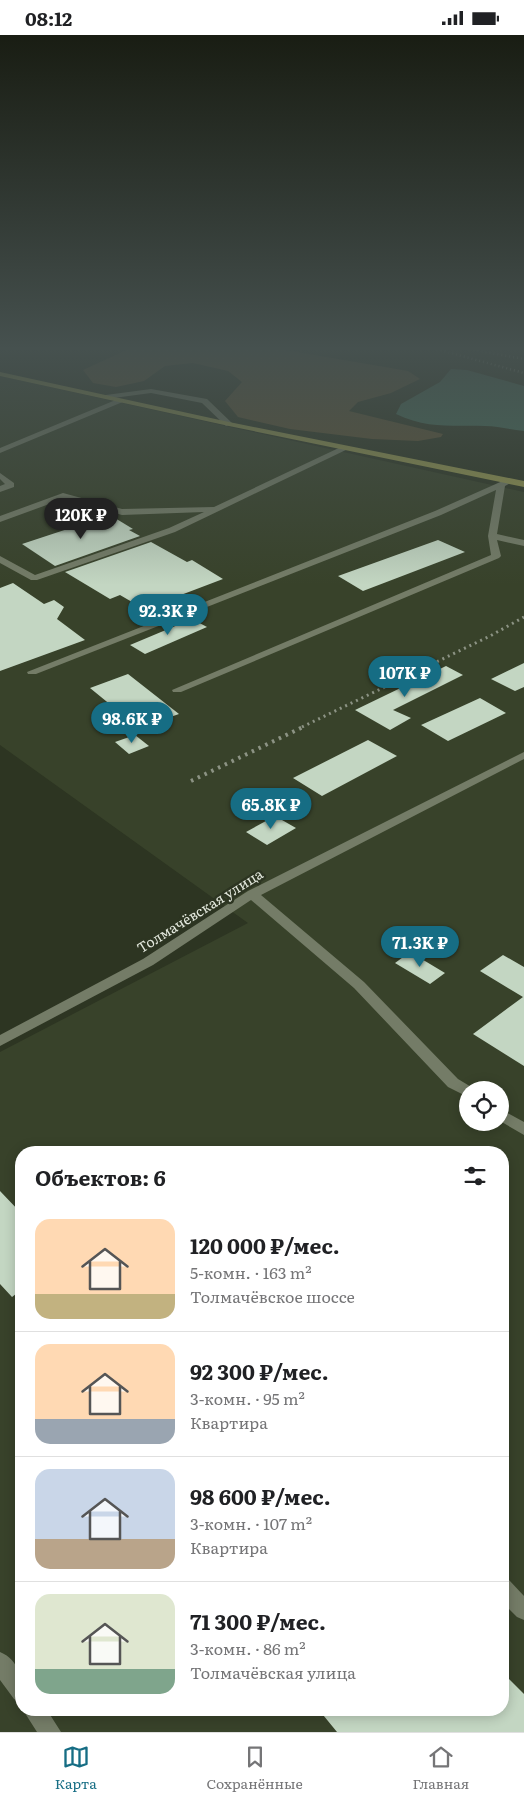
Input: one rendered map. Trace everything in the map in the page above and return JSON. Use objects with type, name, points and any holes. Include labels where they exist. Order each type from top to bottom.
[{"type":"main road","points":[[240,426],[505,483],[524,484]]},
{"type":"street","points":[[0,451],[60,426]]},
{"type":"street","points":[[0,559],[34,578],[172,530],[346,448]]},
{"type":"street","points":[[0,475],[11,485],[0,489]]},
{"type":"street","points":[[177,690],[496,557],[492,536],[505,483]]},
{"type":"street","points":[[32,672],[438,513],[505,483]]},
{"type":"street","points":[[0,519],[63,496],[122,512],[216,509]]},
{"type":"street","points":[[492,536],[524,543]]},
{"type":"street","name":"Толмачёвская улица","points":[[0,1041],[148,962],[252,894],[524,755]]},
{"type":"street","points":[[252,894],[359,985],[453,1083],[459,1087]]},
{"type":"street","points":[[509,1120],[524,1129]]},
{"type":"street","points":[[509,1594],[524,1610]]},
{"type":"street","points":[[0,1662],[15,1683]]},
{"type":"street","points":[[38,1716],[50,1732]]},
{"type":"shaded area","points":[[0,426],[227,426],[524,492],[524,1732],[0,1732],[0,1052],[248,923],[0,745]]},
{"type":"shaded area","points":[[278,426],[411,426],[443,434],[441,437],[418,441],[372,439]]},
{"type":"shaded area","points":[[491,426],[524,426],[524,431]]},
{"type":"building","points":[[110,515],[133,529],[129,530],[140,536],[55,566],[22,544]]},
{"type":"building","points":[[438,540],[465,552],[363,591],[338,576]]},
{"type":"building","points":[[151,542],[187,562],[192,560],[223,579],[144,609],[120,595],[110,599],[65,572]]},
{"type":"building","points":[[13,583],[44,604],[54,600],[64,607],[57,619],[85,640],[0,671],[0,588]]},
{"type":"building","points":[[192,619],[207,627],[145,654],[130,645]]},
{"type":"building","points":[[524,663],[524,687],[515,691],[491,679]]},
{"type":"building","points":[[446,666],[463,675],[393,710],[411,718],[390,730],[355,710]]},
{"type":"building","points":[[128,674],[179,714],[139,728],[90,688]]},
{"type":"building","points":[[480,698],[506,713],[448,741],[421,725]]},
{"type":"building","points":[[135,735],[149,746],[129,754],[115,742]]},
{"type":"building","points":[[368,740],[397,756],[322,796],[293,778]]},
{"type":"building","points":[[275,816],[296,828],[267,845],[246,832]]},
{"type":"building","points":[[410,952],[445,973],[430,984],[395,963]]},
{"type":"building","points":[[503,955],[524,967],[524,1066],[473,1034],[523,997],[480,971]]},
{"type":"building","points":[[0,1191],[15,1207],[15,1295],[12,1297],[0,1284]]},
{"type":"building","points":[[509,1679],[524,1694],[524,1732],[337,1732],[324,1716],[509,1716]]},
{"type":"railway","points":[[302,727],[490,636],[524,617]]},
{"type":"railway","points":[[191,781],[305,726]]}]
